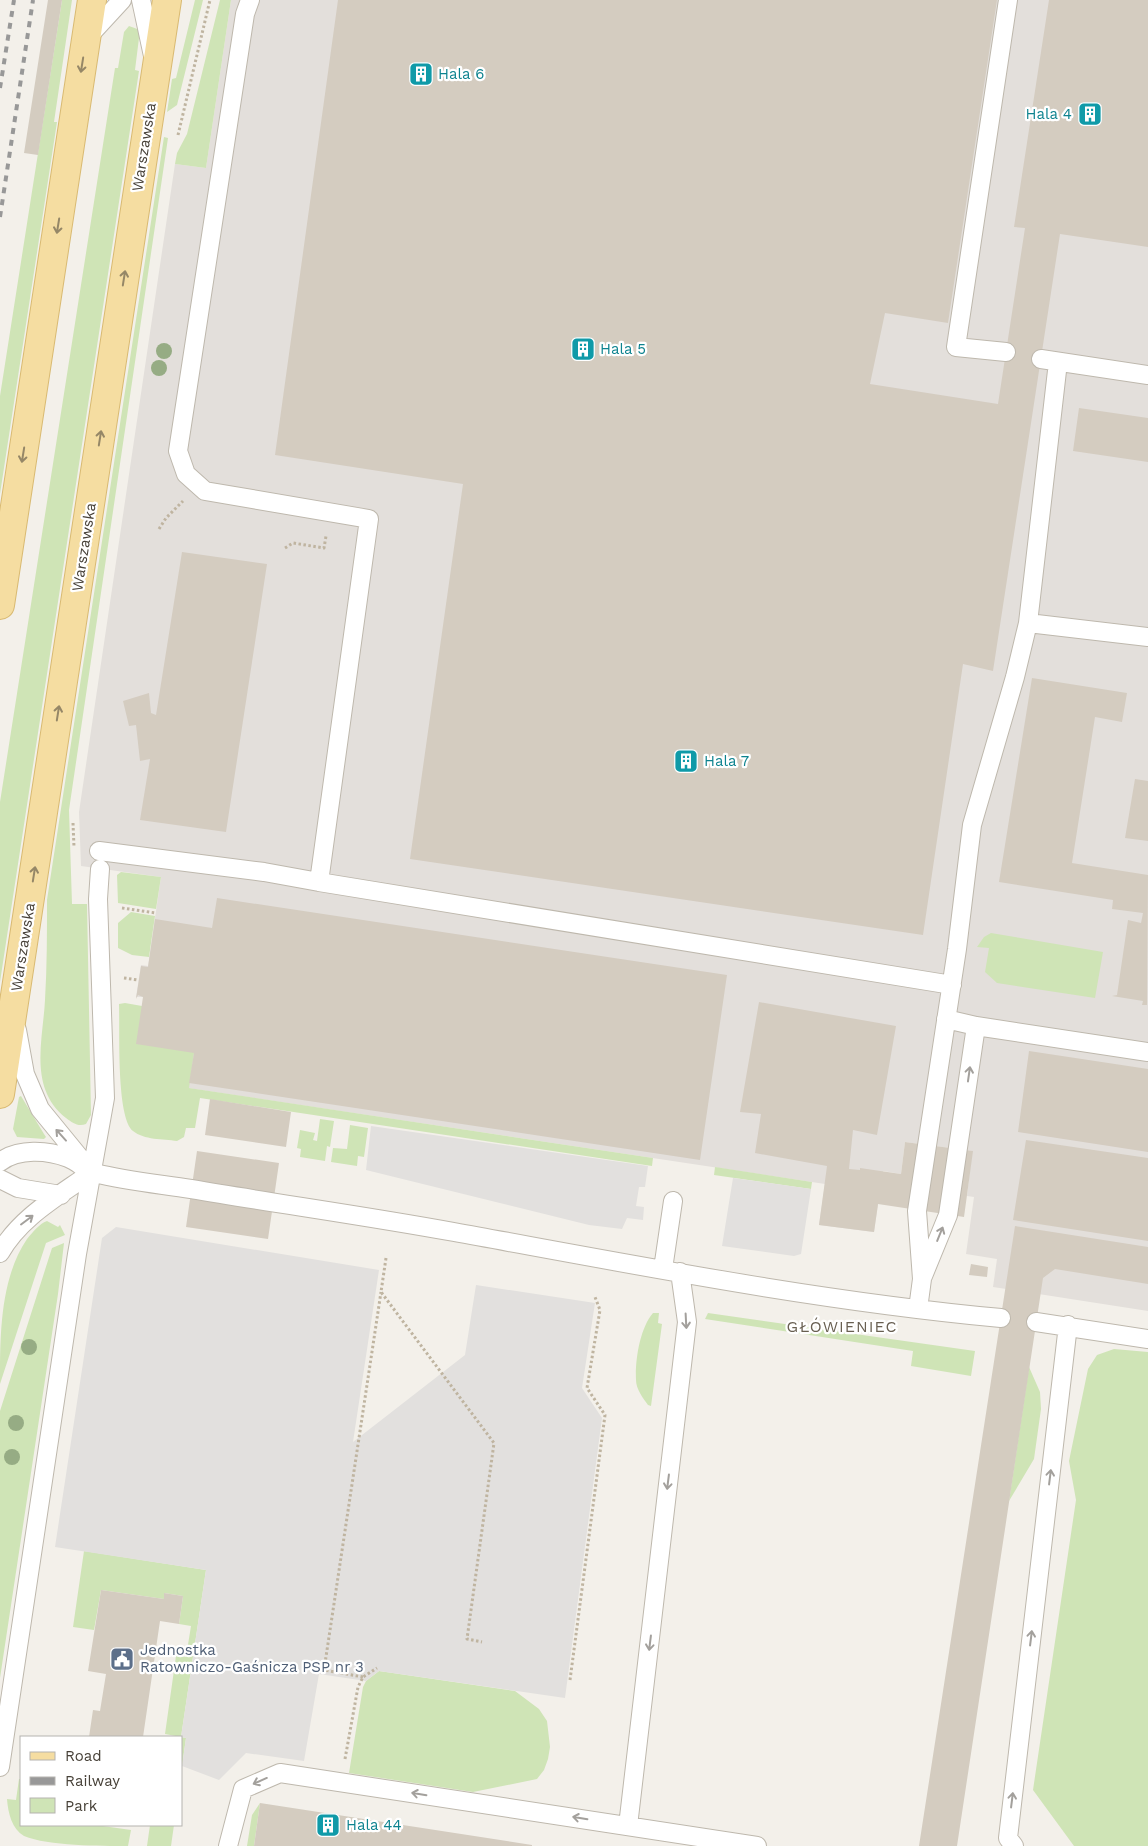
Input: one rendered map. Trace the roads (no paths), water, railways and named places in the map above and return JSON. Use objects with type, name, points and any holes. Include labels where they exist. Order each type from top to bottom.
[{"type":"main road","points":[[0,605],[92,0]]},
{"type":"main road","name":"Warszawska","points":[[0,1094],[167,0]]},
{"type":"lane","points":[[86,39],[122,0]]},
{"type":"lane","points":[[141,0],[156,71]]},
{"type":"lane","points":[[250,0],[245,14],[178,451],[186,474],[205,492],[370,519],[319,882]]},
{"type":"lane","points":[[1006,352],[956,347],[1008,0]]},
{"type":"lane","points":[[1041,359],[1148,375]]},
{"type":"lane","points":[[918,1309],[922,1279],[917,1211],[952,985],[972,825],[1015,677],[1028,623],[1058,362]]},
{"type":"lane","points":[[1028,623],[1148,637]]},
{"type":"lane","points":[[99,851],[264,872],[952,985]]},
{"type":"lane","points":[[0,1767],[76,1254],[105,1098],[98,899],[100,869]]},
{"type":"lane","points":[[16,991],[19,1043],[29,1086],[46,1118],[92,1172]]},
{"type":"lane","points":[[946,1019],[976,1026],[1148,1052]]},
{"type":"lane","points":[[922,1279],[948,1215],[976,1026]]},
{"type":"lane","points":[[0,1162],[7,1156],[24,1152],[56,1154],[71,1159],[92,1172],[393,1221],[746,1284],[918,1309],[1001,1318]]},
{"type":"lane","points":[[0,1252],[8,1237],[20,1224],[92,1172]]},
{"type":"lane","points":[[0,1179],[18,1188],[61,1195]]},
{"type":"lane","points":[[628,1826],[687,1322],[672,1271],[673,1201]]},
{"type":"lane","points":[[1036,1322],[1068,1325],[1148,1339]]},
{"type":"lane","points":[[1014,1846],[1008,1838],[1068,1325]]},
{"type":"lane","points":[[228,1846],[243,1789],[280,1773],[757,1846]]},
{"type":"railway","points":[[0,88],[14,0]]},
{"type":"railway","points":[[0,217],[33,0]]},
{"type":"place","name":"Hala 6","points":[[421,74]]},
{"type":"place","name":"Hala 4","points":[[1090,114]]},
{"type":"place","name":"Hala 5","points":[[583,349]]},
{"type":"place","name":"Hala 7","points":[[686,761]]},
{"type":"place","name":"Jednostka Ratowniczo-Gaśnicza PSP nr 3","points":[[122,1659]]},
{"type":"place","name":"Hala 44","points":[[328,1825]]},
{"type":"district","name":"GŁÓWIENIEC","points":[[842,1326]]}]
